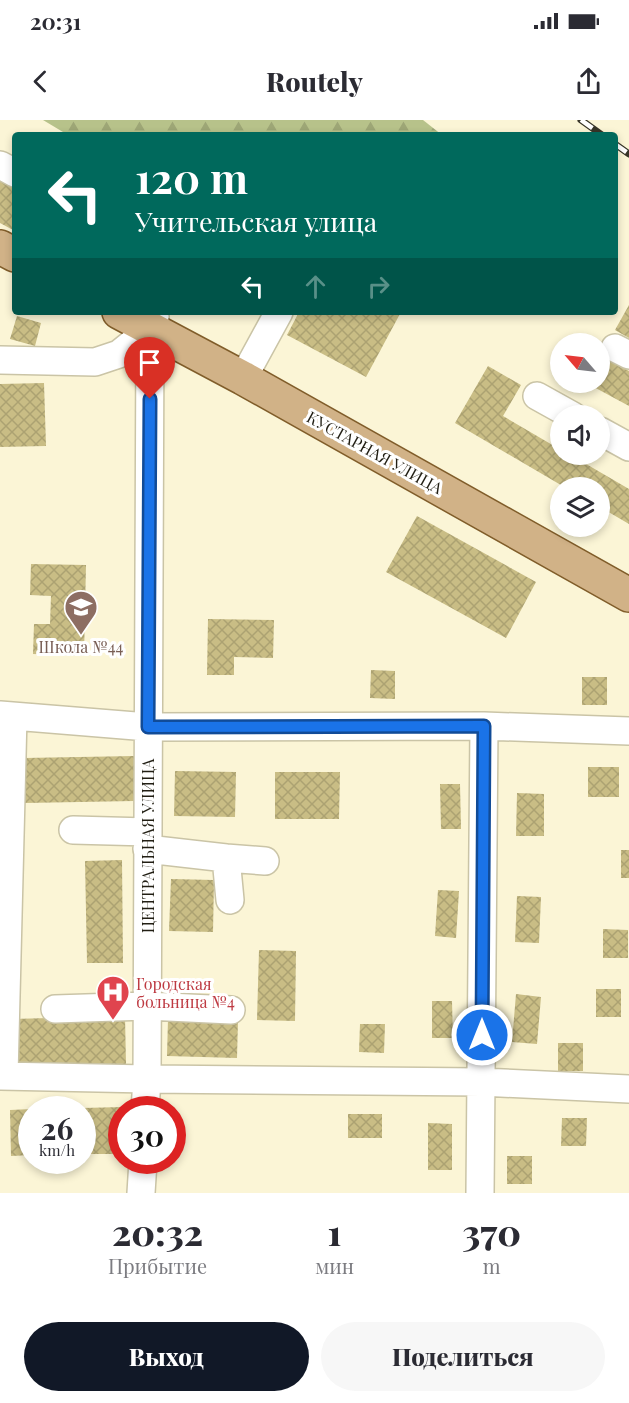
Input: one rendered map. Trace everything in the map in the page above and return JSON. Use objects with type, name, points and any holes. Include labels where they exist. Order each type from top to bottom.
[{"type":"main road","name":"КУСТАРНАЯ УЛИЦА","points":[[131,315],[154,321],[243,378],[629,595]]},
{"type":"street","points":[[243,378],[277,315]]},
{"type":"street","points":[[0,360],[95,362],[119,354],[154,321]]},
{"type":"street","name":"ЦЕНТРАЛЬНАЯ УЛИЦА","points":[[146,1096],[154,321]]},
{"type":"street","points":[[537,396],[553,405]]},
{"type":"street","points":[[610,437],[629,447]]},
{"type":"street","points":[[629,731],[484,726],[148,727],[6,716],[2,1076],[481,1082],[629,1089]]},
{"type":"street","points":[[480,1193],[484,726]]},
{"type":"street","points":[[73,830],[147,841],[225,858],[265,861]]},
{"type":"street","points":[[225,858],[230,900]]},
{"type":"street","points":[[55,1009],[147,1006],[231,1010]]},
{"type":"street","points":[[141,1193],[142,1174]]},
{"type":"green space","points":[[43,120],[423,120],[438,132],[63,132]]},
{"type":"building","points":[[0,178],[12,181],[12,229],[0,223]]},
{"type":"building","points":[[629,305],[629,338],[615,330]]},
{"type":"building","points":[[297,315],[399,315],[366,377],[287,335]]},
{"type":"building","points":[[17,316],[41,323],[35,346],[10,339]]},
{"type":"building","points":[[610,361],[629,371],[629,406],[605,393],[610,393]]},
{"type":"building","points":[[488,366],[521,385],[503,416],[550,444],[550,465],[588,465],[608,477],[550,479],[455,423]]},
{"type":"building","points":[[44,383],[46,446],[0,447],[0,384]]},
{"type":"building","points":[[610,478],[629,489],[629,524],[610,513]]},
{"type":"building","points":[[417,516],[536,582],[506,638],[386,572]]},
{"type":"building","points":[[31,564],[86,565],[84,656],[33,654],[34,624],[50,624],[51,596],[30,595]]},
{"type":"building","points":[[208,619],[274,620],[273,658],[234,657],[234,675],[207,675]]},
{"type":"building","points":[[371,670],[395,671],[395,699],[370,698]]},
{"type":"building","points":[[582,677],[607,677],[607,705],[582,705]]},
{"type":"building","points":[[134,756],[134,801],[25,803],[24,758]]},
{"type":"building","points":[[588,767],[619,767],[619,797],[588,797]]},
{"type":"building","points":[[175,771],[236,772],[235,817],[174,816]]},
{"type":"building","points":[[275,772],[340,772],[339,819],[275,819]]},
{"type":"building","points":[[440,784],[460,784],[461,829],[441,829]]},
{"type":"building","points":[[517,793],[544,794],[544,836],[516,836]]},
{"type":"building","points":[[621,850],[629,850],[629,878],[621,878]]},
{"type":"building","points":[[122,860],[123,963],[87,963],[85,861]]},
{"type":"building","points":[[171,879],[214,880],[213,932],[169,931]]},
{"type":"building","points":[[438,890],[459,891],[456,938],[435,936]]},
{"type":"building","points":[[517,896],[541,897],[539,943],[515,942]]},
{"type":"building","points":[[603,929],[628,930],[628,958],[603,958]]},
{"type":"building","points":[[259,950],[296,951],[295,1021],[257,1020]]},
{"type":"building","points":[[596,989],[621,989],[621,1017],[596,1017]]},
{"type":"building","points":[[516,994],[541,997],[537,1044],[512,1042]]},
{"type":"building","points":[[432,1001],[452,1001],[453,1038],[432,1038]]},
{"type":"building","points":[[125,1016],[126,1064],[12,1066],[12,1019]]},
{"type":"building","points":[[168,1019],[238,1020],[237,1058],[167,1056]]},
{"type":"building","points":[[360,1024],[385,1024],[384,1053],[359,1052]]},
{"type":"building","points":[[558,1043],[583,1043],[583,1071],[558,1071]]},
{"type":"building","points":[[108,1107],[108,1154],[96,1154],[96,1108]]},
{"type":"building","points":[[10,1110],[18,1110],[18,1156],[11,1156]]},
{"type":"building","points":[[348,1114],[382,1114],[382,1138],[348,1138]]},
{"type":"building","points":[[562,1118],[587,1118],[586,1146],[561,1146]]},
{"type":"building","points":[[428,1123],[452,1124],[452,1170],[428,1170]]},
{"type":"building","points":[[507,1156],[532,1156],[532,1184],[507,1184]]},
{"type":"railway","points":[[581,120],[598,132]]},
{"type":"railway","points":[[618,146],[629,154]]},
{"type":"place","name":"Школа №44","points":[[81,636]]},
{"type":"place","name":"Городская больница №4","points":[[113,1021]]},
{"type":"route","points":[[150,399],[148,727],[484,726],[482,1035]]}]
